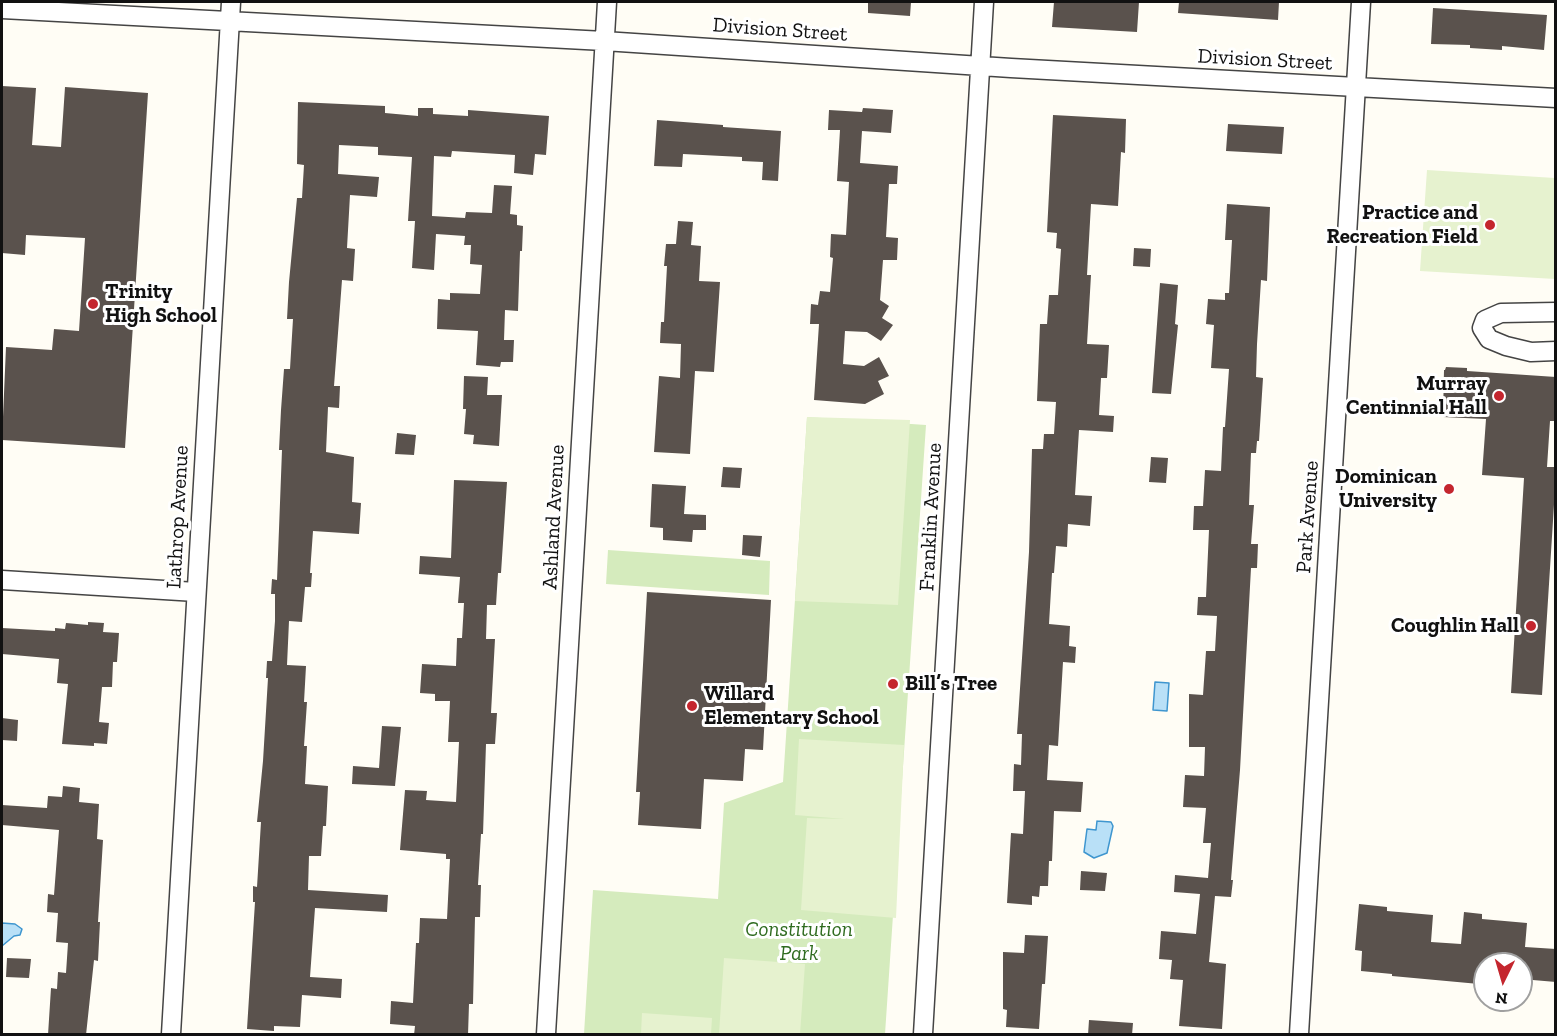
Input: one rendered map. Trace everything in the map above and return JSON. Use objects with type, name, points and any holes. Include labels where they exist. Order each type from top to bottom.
[{"type":"street","name":"Lathrop Avenue","points":[[171,1035],[231,2]]},
{"type":"street","name":"Ashland Avenue","points":[[546,1035],[607,2]]},
{"type":"street","name":"Franklin Avenue","points":[[923,1035],[984,2]]},
{"type":"street","name":"Park Avenue","points":[[1299,1035],[1361,2]]},
{"type":"street","name":"Division Street","points":[[2,9],[604,41],[980,66],[1556,98]]},
{"type":"street","points":[[1556,312],[1501,313],[1485,320],[1482,328],[1489,339],[1506,346],[1531,352],[1556,351]]},
{"type":"street","points":[[2,580],[196,592]]},
{"type":"green space","name":"Practice and Recreation Field","points":[[1427,170],[1555,178],[1555,279],[1420,271]]},
{"type":"green space","name":"Constitution Park","points":[[807,417],[926,425],[885,1034],[584,1034],[593,890],[718,899],[724,803],[783,782]]},
{"type":"green space","points":[[807,417],[910,420],[898,605],[795,601]]},
{"type":"green space","points":[[608,550],[770,561],[769,595],[606,584]]},
{"type":"green space","points":[[799,739],[904,745],[896,918],[801,910],[807,818],[845,819],[795,815]]},
{"type":"green space","points":[[724,958],[805,964],[800,1034],[719,1034]]},
{"type":"green space","points":[[642,1013],[712,1018],[711,1034],[641,1034]]},
{"type":"water","points":[[1155,682],[1169,683],[1167,711],[1153,710]]},
{"type":"water","points":[[1097,821],[1111,822],[1113,826],[1107,853],[1094,858],[1084,852],[1087,829],[1096,830]]},
{"type":"water","points":[[2,923],[15,924],[22,929],[20,935],[14,936],[2,946]]},
{"type":"building","points":[[868,2],[911,2],[910,16],[868,13]]},
{"type":"building","points":[[1054,2],[1139,2],[1137,32],[1052,27]]},
{"type":"building","points":[[1179,2],[1279,2],[1278,20],[1178,13]]},
{"type":"building","points":[[1433,8],[1547,15],[1544,50],[1502,46],[1502,50],[1470,48],[1470,45],[1431,44]]},
{"type":"building","points":[[2,86],[36,88],[32,145],[61,147],[65,87],[148,93],[125,448],[2,440],[6,347],[52,350],[54,329],[79,331],[85,238],[26,235],[25,255],[2,253]]},
{"type":"building","points":[[298,102],[385,106],[385,113],[418,116],[418,108],[433,108],[433,114],[468,116],[468,110],[549,116],[546,155],[535,154],[533,175],[514,173],[515,155],[452,151],[451,157],[434,156],[432,216],[465,218],[466,212],[492,213],[494,185],[512,186],[510,214],[517,215],[517,225],[523,226],[522,251],[520,251],[518,311],[505,310],[504,340],[514,340],[513,362],[501,362],[500,367],[476,365],[478,331],[437,329],[438,299],[450,300],[450,293],[480,294],[482,265],[470,264],[471,245],[464,245],[465,236],[436,234],[434,270],[412,268],[415,221],[408,221],[412,157],[378,155],[378,147],[339,145],[338,174],[379,177],[377,197],[350,195],[347,248],[355,249],[353,281],[342,280],[334,386],[340,386],[339,408],[328,407],[326,452],[354,457],[352,502],[361,503],[359,534],[313,531],[311,587],[305,587],[302,622],[289,621],[287,665],[306,666],[305,784],[328,786],[326,826],[323,826],[321,856],[309,856],[308,890],[388,895],[387,912],[315,908],[310,977],[342,979],[341,998],[302,995],[300,1027],[274,1026],[274,1031],[247,1029],[255,902],[253,902],[253,886],[257,887],[261,822],[257,822],[263,761],[267,661],[272,661],[275,621],[275,594],[271,594],[272,579],[277,580],[282,450],[279,450],[281,410],[284,369],[290,369],[293,319],[287,319],[289,282],[297,198],[302,198],[304,165],[297,164]]},
{"type":"building","points":[[863,108],[893,110],[891,133],[862,131],[860,163],[898,166],[897,184],[889,184],[886,237],[898,238],[897,260],[883,260],[880,300],[889,306],[882,318],[893,325],[881,341],[867,332],[845,331],[843,364],[864,366],[879,357],[889,376],[878,381],[884,394],[865,404],[814,400],[819,324],[810,324],[811,304],[818,305],[820,291],[830,292],[833,258],[830,257],[831,234],[846,235],[849,182],[837,181],[840,130],[828,130],[829,110],[862,112]]},
{"type":"building","points":[[1053,115],[1126,119],[1125,153],[1121,152],[1118,206],[1091,204],[1087,275],[1091,275],[1087,344],[1109,345],[1107,378],[1101,378],[1099,415],[1114,416],[1113,432],[1079,430],[1075,495],[1092,496],[1090,526],[1068,524],[1067,547],[1056,546],[1054,573],[1052,573],[1049,624],[1070,626],[1069,646],[1076,647],[1075,663],[1063,662],[1058,746],[1049,745],[1047,780],[1083,782],[1081,812],[1054,811],[1052,861],[1049,861],[1048,886],[1040,886],[1039,897],[1032,896],[1032,905],[1007,903],[1011,833],[1023,834],[1025,791],[1013,791],[1014,764],[1021,765],[1022,734],[1017,734],[1029,552],[1032,449],[1043,449],[1044,434],[1054,434],[1056,402],[1037,401],[1040,324],[1047,324],[1049,295],[1058,295],[1061,249],[1056,248],[1057,233],[1047,232]]},
{"type":"building","points":[[657,120],[781,131],[778,181],[762,180],[763,162],[742,161],[742,157],[683,154],[682,167],[654,166]]},
{"type":"building","points":[[1228,124],[1284,127],[1282,154],[1226,151]]},
{"type":"building","points":[[1227,204],[1270,207],[1267,281],[1261,280],[1257,344],[1256,377],[1263,378],[1259,441],[1257,441],[1256,453],[1251,453],[1249,505],[1254,505],[1251,544],[1258,544],[1257,568],[1251,568],[1240,770],[1231,880],[1233,880],[1231,897],[1215,896],[1209,962],[1226,964],[1222,1029],[1179,1026],[1183,980],[1170,979],[1172,960],[1159,959],[1161,931],[1196,934],[1200,894],[1174,892],[1175,875],[1208,878],[1211,843],[1203,843],[1206,808],[1183,807],[1185,775],[1204,776],[1205,747],[1189,747],[1189,694],[1203,695],[1206,651],[1215,651],[1217,616],[1197,615],[1198,597],[1206,597],[1209,530],[1193,530],[1194,506],[1203,506],[1205,470],[1221,471],[1229,369],[1211,368],[1214,325],[1206,324],[1208,299],[1225,300],[1225,293],[1229,293],[1232,240],[1225,240]]},
{"type":"building","points":[[678,221],[693,222],[691,245],[701,246],[699,281],[720,282],[714,372],[695,371],[690,454],[654,452],[659,376],[680,378],[681,344],[660,343],[661,322],[664,322],[666,244],[676,244]]},
{"type":"building","points":[[1134,248],[1151,249],[1150,267],[1133,266]]},
{"type":"building","points":[[1160,283],[1178,285],[1175,324],[1178,325],[1171,394],[1152,393]]},
{"type":"building","points":[[1446,367],[1467,368],[1467,371],[1556,377],[1556,421],[1550,421],[1547,467],[1556,467],[1556,473],[1542,695],[1511,693],[1524,478],[1482,475],[1486,419],[1443,417],[1444,370]]},
{"type":"building","points":[[464,376],[488,377],[487,395],[502,395],[499,446],[473,444],[474,435],[464,434],[466,409],[463,409]]},
{"type":"building","points":[[397,433],[416,435],[414,455],[395,454]]},
{"type":"building","points":[[1151,457],[1168,458],[1166,483],[1149,482]]},
{"type":"building","points":[[723,467],[742,468],[740,488],[721,487]]},
{"type":"building","points":[[454,480],[507,482],[501,573],[498,573],[496,605],[487,605],[486,639],[495,639],[491,713],[497,713],[495,744],[486,744],[483,834],[481,834],[478,885],[481,885],[480,917],[475,917],[473,1004],[469,1004],[468,1035],[414,1035],[415,1026],[390,1024],[391,1001],[413,1003],[416,943],[419,943],[420,918],[447,919],[450,859],[446,859],[446,854],[400,850],[405,790],[427,791],[426,800],[456,802],[459,742],[448,742],[450,701],[435,701],[435,694],[420,693],[422,664],[456,666],[457,638],[462,638],[464,603],[458,603],[460,577],[419,574],[420,556],[451,558]]},
{"type":"building","points":[[652,484],[686,486],[684,514],[706,515],[706,530],[693,530],[692,542],[663,540],[663,528],[650,527]]},
{"type":"building","points":[[743,535],[762,536],[760,557],[742,555]]},
{"type":"building","name":"Willard Elementary School","points":[[647,592],[771,600],[763,750],[745,749],[743,781],[704,779],[701,829],[638,825],[640,792],[636,792]]},
{"type":"building","points":[[88,622],[104,623],[103,632],[119,633],[117,662],[113,662],[112,687],[102,687],[99,722],[109,723],[107,744],[94,743],[94,746],[62,744],[68,684],[57,683],[59,659],[2,654],[2,628],[55,631],[55,628],[65,629],[66,623],[88,625]]},
{"type":"building","points":[[2,718],[18,720],[17,741],[2,740]]},
{"type":"building","points":[[382,726],[401,727],[395,786],[352,784],[353,766],[379,768]]},
{"type":"building","points":[[63,786],[80,788],[79,802],[99,804],[97,839],[103,840],[98,961],[94,960],[86,1035],[48,1035],[51,988],[57,989],[58,972],[66,973],[68,943],[56,942],[58,913],[47,912],[48,894],[54,895],[59,830],[2,825],[2,805],[47,808],[48,796],[62,797]]},
{"type":"building","points":[[1081,871],[1107,873],[1105,891],[1080,890]]},
{"type":"building","points":[[1359,904],[1387,907],[1387,911],[1433,915],[1431,942],[1461,944],[1464,912],[1482,914],[1482,919],[1527,923],[1525,947],[1556,949],[1556,982],[1533,980],[1533,952],[1473,952],[1473,983],[1361,971],[1362,951],[1355,950]]},
{"type":"building","points":[[1025,935],[1048,936],[1039,1029],[1006,1027],[1007,1010],[1003,1009],[1003,952],[1024,953]]},
{"type":"building","points":[[7,958],[31,959],[29,978],[6,977]]},
{"type":"building","points":[[1089,1020],[1133,1023],[1132,1035],[1088,1035]]},
{"type":"place","name":"Practice and Recreation Field","points":[[1490,225]]},
{"type":"place","name":"Trinity High School","points":[[93,304]]},
{"type":"place","name":"Murray Centinnial Hall","points":[[1499,396]]},
{"type":"place","name":"Dominican University","points":[[1449,489]]},
{"type":"place","name":"Coughlin Hall","points":[[1531,626]]},
{"type":"place","name":"Bill’s Tree","points":[[893,684]]},
{"type":"place","name":"Willard Elementary School","points":[[692,706]]}]
